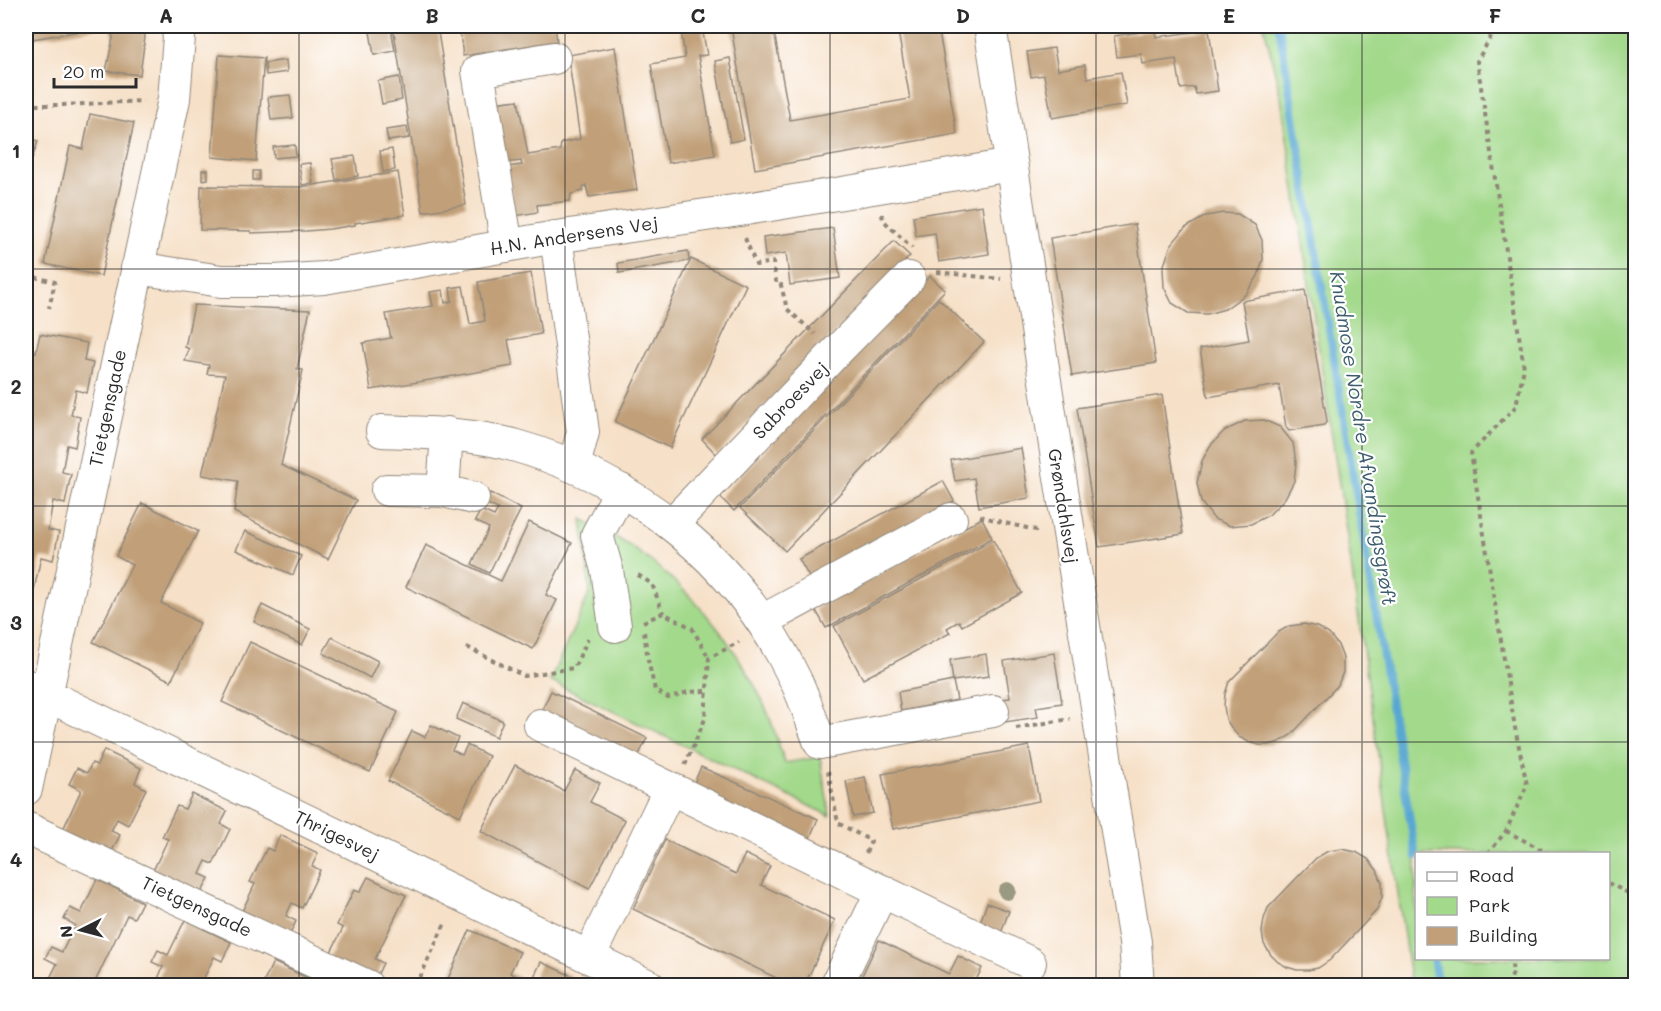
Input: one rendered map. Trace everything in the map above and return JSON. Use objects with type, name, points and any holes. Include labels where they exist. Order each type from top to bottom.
[{"type":"street","name":"Tietgensgade","points":[[26,789],[35,690],[137,268],[174,99],[179,37],[177,26]]},
{"type":"street","name":"Grøndahlsvej","points":[[990,26],[1135,942],[1138,986]]},
{"type":"street","points":[[507,246],[478,71],[554,58]]},
{"type":"street","name":"H.N. Andersens Vej","points":[[137,268],[221,281],[324,278],[556,237],[740,210],[1011,165]]},
{"type":"street","points":[[556,237],[583,432],[574,466]]},
{"type":"street","name":"Sabroesvej","points":[[672,524],[919,266]]},
{"type":"street","points":[[382,432],[447,433],[512,445],[574,466],[621,490],[672,524],[705,553],[735,585],[764,624],[795,679],[820,743],[993,711]]},
{"type":"street","points":[[387,490],[458,495],[447,433]]},
{"type":"street","points":[[621,490],[597,535],[607,570],[629,624]]},
{"type":"street","points":[[764,624],[951,519]]},
{"type":"street","name":"Thrigesvej","points":[[35,690],[648,986]]},
{"type":"street","points":[[540,725],[1030,963]]},
{"type":"street","points":[[588,957],[670,788]]},
{"type":"street","name":"Tietgensgade","points":[[26,828],[367,986]]},
{"type":"street","points":[[836,986],[882,891]]},
{"type":"path","points":[[1490,852],[1506,831],[1527,785],[1512,711],[1471,453],[1516,406],[1524,368],[1477,61],[1497,26]]},
{"type":"path","points":[[26,105],[174,99]]},
{"type":"path","points":[[876,187],[883,220],[919,266],[938,273],[1007,279],[1028,276]]},
{"type":"path","points":[[740,210],[746,241],[756,265],[773,262],[776,281],[780,281],[787,309],[836,352]]},
{"type":"path","points":[[26,274],[56,282],[49,309]]},
{"type":"path","points":[[951,519],[970,513],[1036,530],[1067,522]]},
{"type":"path","points":[[467,647],[524,676],[573,668],[594,629],[629,624],[663,613],[692,628],[709,658],[705,719],[681,772],[670,788]]},
{"type":"path","points":[[629,624],[648,660],[655,690],[668,698],[688,692],[707,692]]},
{"type":"path","points":[[709,658],[764,624]]},
{"type":"path","points":[[993,711],[999,710],[1003,730],[1098,714]]},
{"type":"path","points":[[820,743],[826,757],[838,824],[871,841],[854,878]]},
{"type":"path","points":[[1506,831],[1546,852]]},
{"type":"path","points":[[1610,884],[1635,897]]},
{"type":"path","points":[[416,986],[458,894]]},
{"type":"path","points":[[1508,986],[1513,973],[1511,960]]},
{"type":"green space","points":[[1264,26],[1635,26],[1635,985],[1411,985],[1281,98]]},
{"type":"green space","points":[[582,519],[624,542],[652,562],[673,580],[710,619],[742,663],[755,687],[770,717],[785,763],[820,757],[830,816],[550,681],[590,592]]},
{"type":"building","points":[[26,26],[104,26],[104,27],[26,40]]},
{"type":"building","points":[[110,26],[143,26],[145,37],[140,75],[106,71],[113,38]]},
{"type":"building","points":[[393,26],[437,26],[466,205],[423,212]]},
{"type":"building","points":[[459,26],[555,26],[557,41],[463,56]]},
{"type":"building","points":[[773,26],[790,120],[910,99],[897,26],[938,26],[957,134],[755,169],[731,27]]},
{"type":"building","points":[[702,27],[707,55],[698,56],[715,155],[668,163],[651,64],[685,58],[681,31]]},
{"type":"building","points":[[391,28],[395,51],[374,55],[370,32]]},
{"type":"building","points":[[1155,30],[1156,37],[1209,30],[1218,91],[1196,94],[1194,87],[1181,89],[1176,59],[1143,64],[1141,54],[1117,57],[1114,36]]},
{"type":"building","points":[[615,47],[637,190],[589,197],[586,185],[583,191],[571,194],[570,201],[537,205],[538,212],[515,216],[507,167],[522,165],[521,161],[503,163],[494,103],[518,100],[528,155],[560,150],[561,143],[580,139],[568,55]]},
{"type":"building","points":[[1054,48],[1058,70],[1085,65],[1087,78],[1121,72],[1127,105],[1052,118],[1044,75],[1031,77],[1027,52]]},
{"type":"building","points":[[219,55],[264,58],[256,161],[212,157]]},
{"type":"building","points":[[730,58],[744,139],[730,142],[715,61]]},
{"type":"building","points":[[286,60],[287,72],[266,75],[265,63]]},
{"type":"building","points":[[399,77],[402,100],[382,104],[378,81]]},
{"type":"building","points":[[290,95],[293,118],[271,120],[268,97]]},
{"type":"building","points":[[90,114],[134,123],[101,276],[45,264],[70,146],[83,149]]},
{"type":"building","points":[[407,127],[409,138],[388,141],[386,130]]},
{"type":"building","points":[[26,137],[38,141],[26,177]]},
{"type":"building","points":[[295,145],[296,156],[274,158],[273,147]]},
{"type":"building","points":[[392,149],[395,170],[383,172],[380,151]]},
{"type":"building","points":[[355,156],[358,176],[336,180],[332,159]]},
{"type":"building","points":[[310,163],[313,183],[302,185],[299,164]]},
{"type":"building","points":[[202,170],[208,170],[208,179],[202,180]]},
{"type":"building","points":[[253,171],[259,171],[259,180],[253,180]]},
{"type":"building","points":[[398,172],[405,215],[355,223],[355,225],[306,231],[251,233],[251,231],[200,230],[201,186],[300,187]]},
{"type":"building","points":[[982,205],[989,254],[939,262],[935,233],[916,236],[913,216]]},
{"type":"building","points":[[1223,213],[1238,214],[1255,225],[1262,240],[1263,260],[1258,276],[1246,294],[1225,309],[1207,314],[1188,313],[1172,303],[1164,287],[1163,268],[1171,245],[1185,228],[1206,216]]},
{"type":"building","points":[[1135,224],[1156,363],[1072,376],[1050,238]]},
{"type":"building","points":[[833,228],[840,278],[790,285],[786,253],[765,256],[763,237]]},
{"type":"building","points":[[894,241],[910,256],[717,455],[702,439]]},
{"type":"building","points":[[688,251],[689,261],[619,273],[618,263]]},
{"type":"building","points":[[691,259],[746,285],[670,448],[615,422]]},
{"type":"building","points":[[531,273],[541,334],[508,340],[513,366],[371,390],[363,343],[391,338],[386,314],[433,306],[430,292],[443,290],[445,303],[452,301],[450,288],[463,286],[470,324],[485,321],[478,282]]},
{"type":"building","points":[[930,276],[945,290],[734,511],[720,497]]},
{"type":"building","points":[[1305,290],[1327,421],[1324,425],[1289,431],[1286,427],[1279,385],[1208,397],[1200,349],[1249,340],[1242,301]]},
{"type":"building","points":[[939,299],[984,342],[785,551],[740,508]]},
{"type":"building","points":[[194,305],[310,310],[297,369],[303,370],[281,465],[356,500],[328,559],[234,512],[238,481],[202,475],[225,375],[207,374],[209,365],[185,361],[189,349],[185,347]]},
{"type":"building","points":[[40,334],[87,343],[84,361],[93,363],[87,393],[76,390],[71,415],[80,417],[75,447],[67,445],[62,472],[71,474],[65,504],[53,501],[48,530],[59,532],[53,560],[41,557],[34,590],[26,588],[26,398],[29,379],[26,378],[31,351],[36,352]]},
{"type":"building","points":[[1162,395],[1183,534],[1099,547],[1077,408]]},
{"type":"building","points":[[1264,420],[1280,427],[1293,443],[1296,463],[1294,481],[1285,498],[1269,515],[1251,524],[1230,526],[1214,519],[1201,502],[1197,483],[1202,461],[1210,446],[1224,431],[1245,421]]},
{"type":"building","points":[[1021,448],[1029,498],[979,507],[974,478],[955,481],[951,460]]},
{"type":"building","points":[[943,481],[954,501],[810,579],[799,559]]},
{"type":"building","points":[[490,493],[521,509],[489,573],[472,564],[489,528],[475,521],[481,510],[494,516],[498,509],[485,503]]},
{"type":"building","points":[[142,503],[198,531],[161,603],[200,623],[171,681],[93,642],[132,565],[116,556]]},
{"type":"building","points":[[982,518],[992,538],[826,628],[815,609]]},
{"type":"building","points":[[529,522],[572,543],[546,595],[557,600],[533,649],[406,587],[426,545],[501,581]]},
{"type":"building","points":[[245,531],[301,556],[293,575],[236,550]]},
{"type":"building","points":[[993,540],[1022,593],[962,626],[959,621],[947,628],[950,633],[863,679],[834,626]]},
{"type":"building","points":[[262,605],[310,629],[302,645],[254,622]]},
{"type":"building","points":[[1304,624],[1317,627],[1329,634],[1338,645],[1343,658],[1343,672],[1338,685],[1291,735],[1279,742],[1259,745],[1239,737],[1226,719],[1224,706],[1229,682],[1277,633],[1289,626]]},
{"type":"building","points":[[332,637],[378,661],[370,678],[323,653]]},
{"type":"building","points":[[250,642],[398,712],[370,772],[222,702]]},
{"type":"building","points":[[1054,653],[1062,703],[1036,707],[1038,717],[1005,722],[1001,699],[1010,698],[1004,661]]},
{"type":"building","points":[[986,654],[989,676],[953,681],[950,660]]},
{"type":"building","points":[[953,681],[957,700],[901,711],[898,692]]},
{"type":"building","points":[[551,691],[647,738],[636,761],[540,714]]},
{"type":"building","points":[[463,703],[503,721],[496,737],[456,719]]},
{"type":"building","points":[[431,725],[458,738],[452,750],[462,755],[467,745],[489,756],[460,816],[388,781],[412,731],[425,737]]},
{"type":"building","points":[[1029,746],[1039,801],[893,829],[882,774]]},
{"type":"building","points":[[104,750],[141,768],[135,783],[146,789],[128,825],[117,819],[111,831],[120,835],[109,857],[61,834],[81,790],[69,784],[77,768],[87,773],[92,763],[97,765]]},
{"type":"building","points":[[515,765],[564,791],[575,770],[600,783],[590,802],[625,820],[589,889],[481,831]]},
{"type":"building","points":[[701,767],[818,819],[808,842],[691,790]]},
{"type":"building","points":[[865,777],[873,813],[853,817],[846,781]]},
{"type":"building","points":[[192,794],[227,811],[221,824],[230,829],[213,864],[206,861],[200,874],[209,878],[199,898],[151,875],[168,839],[162,837],[177,806],[185,809]]},
{"type":"building","points":[[280,835],[318,853],[312,866],[320,870],[302,908],[292,903],[286,916],[296,921],[286,943],[238,920],[255,884],[250,882],[267,848],[273,851]]},
{"type":"building","points":[[665,840],[736,874],[745,854],[770,866],[761,885],[835,920],[804,986],[793,986],[633,909]]},
{"type":"building","points":[[1342,849],[1356,852],[1368,859],[1377,870],[1382,883],[1382,897],[1377,910],[1330,960],[1318,968],[1297,970],[1287,967],[1271,955],[1264,944],[1262,932],[1268,908],[1316,858],[1328,851]]},
{"type":"building","points":[[368,877],[406,895],[375,959],[383,963],[374,982],[327,960],[343,928],[337,925],[354,890],[360,892]]},
{"type":"building","points":[[97,879],[142,902],[134,918],[127,915],[93,986],[46,986],[57,964],[45,958],[51,947],[62,952],[75,925],[64,919],[70,908],[81,913]]},
{"type":"building","points":[[987,903],[1009,911],[1001,933],[979,925]]},
{"type":"building","points":[[185,920],[231,942],[222,961],[214,957],[200,986],[155,986],[163,967],[152,962],[158,950],[168,955]]},
{"type":"building","points":[[470,930],[520,952],[510,973],[531,983],[541,962],[572,976],[568,986],[456,986],[447,981]]},
{"type":"building","points":[[879,940],[949,974],[958,956],[982,968],[973,986],[857,986]]},
{"type":"building","points":[[273,962],[318,983],[317,986],[262,986]]},
{"type":"waterway","name":"Knudmose Nordre Afvandingsgrøft","points":[[1279,26],[1415,852]]},
{"type":"waterway","name":"Knudmose Nordre Afvandingsgrøft","points":[[1433,960],[1438,986]]}]
